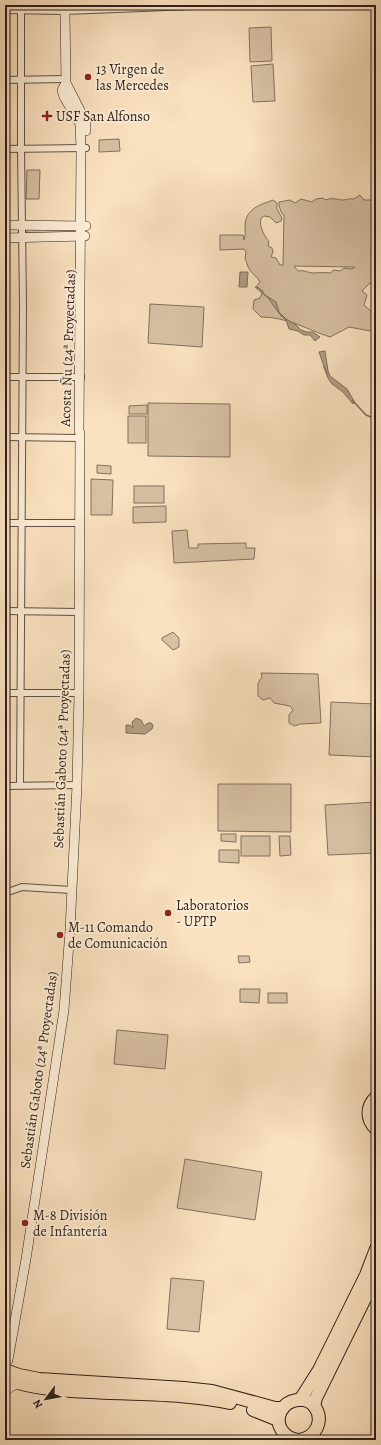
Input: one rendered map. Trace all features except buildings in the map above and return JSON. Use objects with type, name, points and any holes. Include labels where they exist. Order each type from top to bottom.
[{"type":"highway","points":[[376,1097],[369,1107],[368,1113],[369,1120],[376,1129]]},
{"type":"highway","points":[[300,1400],[308,1389],[326,1356],[366,1275],[376,1249]]},
{"type":"highway","points":[[314,1406],[300,1400],[294,1400],[287,1403],[278,1420],[287,1437],[299,1440],[311,1436],[316,1431],[319,1418],[314,1406],[316,1398],[376,1276]]},
{"type":"highway","points":[[6,1363],[19,1375],[39,1379],[212,1391],[275,1408],[283,1408]]},
{"type":"highway","points":[[5,1379],[20,1384],[54,1390],[192,1397],[228,1403],[265,1414],[278,1420]]},
{"type":"street","points":[[5,10],[21,8],[65,11],[83,7],[218,5]]},
{"type":"street","points":[[20,786],[23,305],[21,225],[21,8]]},
{"type":"street","name":"Acosta Ñu (24ª Proyectadas)","points":[[65,11],[66,81],[62,90],[64,97],[80,124],[83,148],[81,377],[78,430],[80,436]]},
{"type":"street","points":[[5,80],[66,81]]},
{"type":"street","points":[[5,149],[83,148]]},
{"type":"street","points":[[5,225],[83,225]]},
{"type":"street","points":[[5,238],[83,236]]},
{"type":"street","points":[[5,377],[81,377]]},
{"type":"street","points":[[5,437],[22,438],[80,436],[79,523],[5,523]]},
{"type":"street","name":"Sebastián Gaboto (24ª Proyectadas)","points":[[6,1363],[26,1259],[64,1010],[72,890],[79,693],[79,523]]},
{"type":"street","points":[[5,611],[79,612]]},
{"type":"street","points":[[5,693],[79,693]]},
{"type":"street","points":[[5,786],[76,785]]},
{"type":"street","points":[[5,893],[22,887],[72,890]]},
{"type":"street","points":[[5,1391],[12,1386],[20,1384]]},
{"type":"shaded area","points":[[271,27],[272,61],[250,62],[249,28]]},
{"type":"shaded area","points":[[273,64],[275,101],[253,102],[251,66]]},
{"type":"shaded area","points":[[119,139],[120,151],[99,152],[99,140]]},
{"type":"shaded area","points":[[27,170],[40,170],[39,199],[26,199]]},
{"type":"shaded area","points":[[360,195],[364,200],[376,200],[376,284],[370,283],[362,291],[367,295],[364,305],[376,314],[376,332],[349,327],[330,337],[288,321],[261,317],[253,309],[254,300],[260,298],[263,291],[256,287],[260,282],[249,269],[245,259],[246,252],[244,249],[220,250],[220,235],[243,235],[244,240],[245,224],[248,214],[255,208],[273,200],[277,203],[277,209],[282,218],[281,221],[276,223],[270,217],[264,216],[261,218],[261,228],[269,242],[268,246],[272,248],[273,252],[271,257],[276,258],[280,265],[283,265],[284,215],[282,214],[279,202],[290,200],[295,203],[301,199],[312,202],[316,199],[323,198],[326,200],[354,199]],"holes":[[[294,266],[355,267],[352,269],[344,268],[340,271],[334,270],[330,273],[312,273],[298,271]]]},
{"type":"shaded area","points":[[27,228],[74,229],[73,233],[27,233]]},
{"type":"shaded area","points":[[240,272],[248,272],[247,287],[239,287]]},
{"type":"shaded area","points":[[255,287],[259,288],[265,295],[276,302],[279,312],[286,319],[295,324],[301,330],[313,332],[320,337],[315,341],[310,335],[304,335],[298,331],[289,329],[286,320],[281,316],[268,298]]},
{"type":"shaded area","points":[[150,304],[204,307],[202,347],[148,343]]},
{"type":"shaded area","points":[[325,351],[330,376],[347,389],[354,401],[353,404],[343,392],[332,384],[328,378],[319,352]]},
{"type":"shaded area","points":[[148,403],[230,404],[230,457],[148,456]]},
{"type":"shaded area","points":[[147,405],[147,414],[129,414],[129,406]]},
{"type":"shaded area","points":[[128,416],[146,416],[146,443],[128,443]]},
{"type":"shaded area","points":[[97,465],[111,466],[111,474],[97,473]]},
{"type":"shaded area","points":[[91,479],[113,480],[112,515],[91,515]]},
{"type":"shaded area","points":[[134,486],[164,486],[164,503],[134,503]]},
{"type":"shaded area","points":[[166,506],[166,522],[133,523],[133,507]]},
{"type":"shaded area","points":[[187,530],[189,548],[198,548],[198,544],[246,543],[246,548],[255,548],[254,559],[174,563],[172,531]]},
{"type":"shaded area","points":[[173,632],[179,638],[179,647],[173,650],[162,640],[162,638]]},
{"type":"shaded area","points":[[261,673],[318,674],[321,723],[300,724],[295,726],[289,723],[289,715],[293,710],[290,706],[274,703],[270,698],[263,700],[258,696],[258,683],[262,677]]},
{"type":"shaded area","points":[[331,702],[376,704],[376,757],[329,755]]},
{"type":"shaded area","points":[[136,718],[141,720],[144,726],[151,723],[153,725],[152,729],[145,734],[126,733],[126,725],[130,725],[133,728],[132,722]]},
{"type":"shaded area","points":[[218,784],[291,784],[291,832],[218,831]]},
{"type":"shaded area","points":[[376,802],[376,853],[328,855],[325,805]]},
{"type":"shaded area","points":[[221,834],[236,834],[236,842],[221,841]]},
{"type":"shaded area","points":[[241,836],[270,836],[270,856],[241,856]]},
{"type":"shaded area","points":[[279,836],[290,836],[291,855],[280,856]]},
{"type":"shaded area","points":[[219,850],[239,850],[239,863],[219,862]]},
{"type":"shaded area","points":[[238,956],[249,956],[250,962],[239,963]]},
{"type":"shaded area","points":[[240,989],[260,989],[259,1003],[240,1002]]},
{"type":"shaded area","points":[[268,993],[287,993],[287,1003],[268,1003]]},
{"type":"shaded area","points":[[117,1030],[168,1035],[165,1069],[114,1064]]},
{"type":"shaded area","points":[[185,1159],[262,1172],[255,1220],[177,1208]]},
{"type":"shaded area","points":[[171,1278],[204,1281],[199,1332],[167,1329]]},
{"type":"waterway","points":[[324,367],[327,374]]},
{"type":"waterway","points":[[353,401],[366,415],[376,419]]},
{"type":"place","name":"13 Virgen de las Mercedes","points":[[88,77]]},
{"type":"place","name":"USF San Alfonso","points":[[47,116]]},
{"type":"place","name":"Laboratorios - UPTP","points":[[168,913]]},
{"type":"place","name":"M-11 Comando de Comunicación","points":[[60,935]]},
{"type":"place","name":"M-8 División de Infantería","points":[[25,1223]]}]
